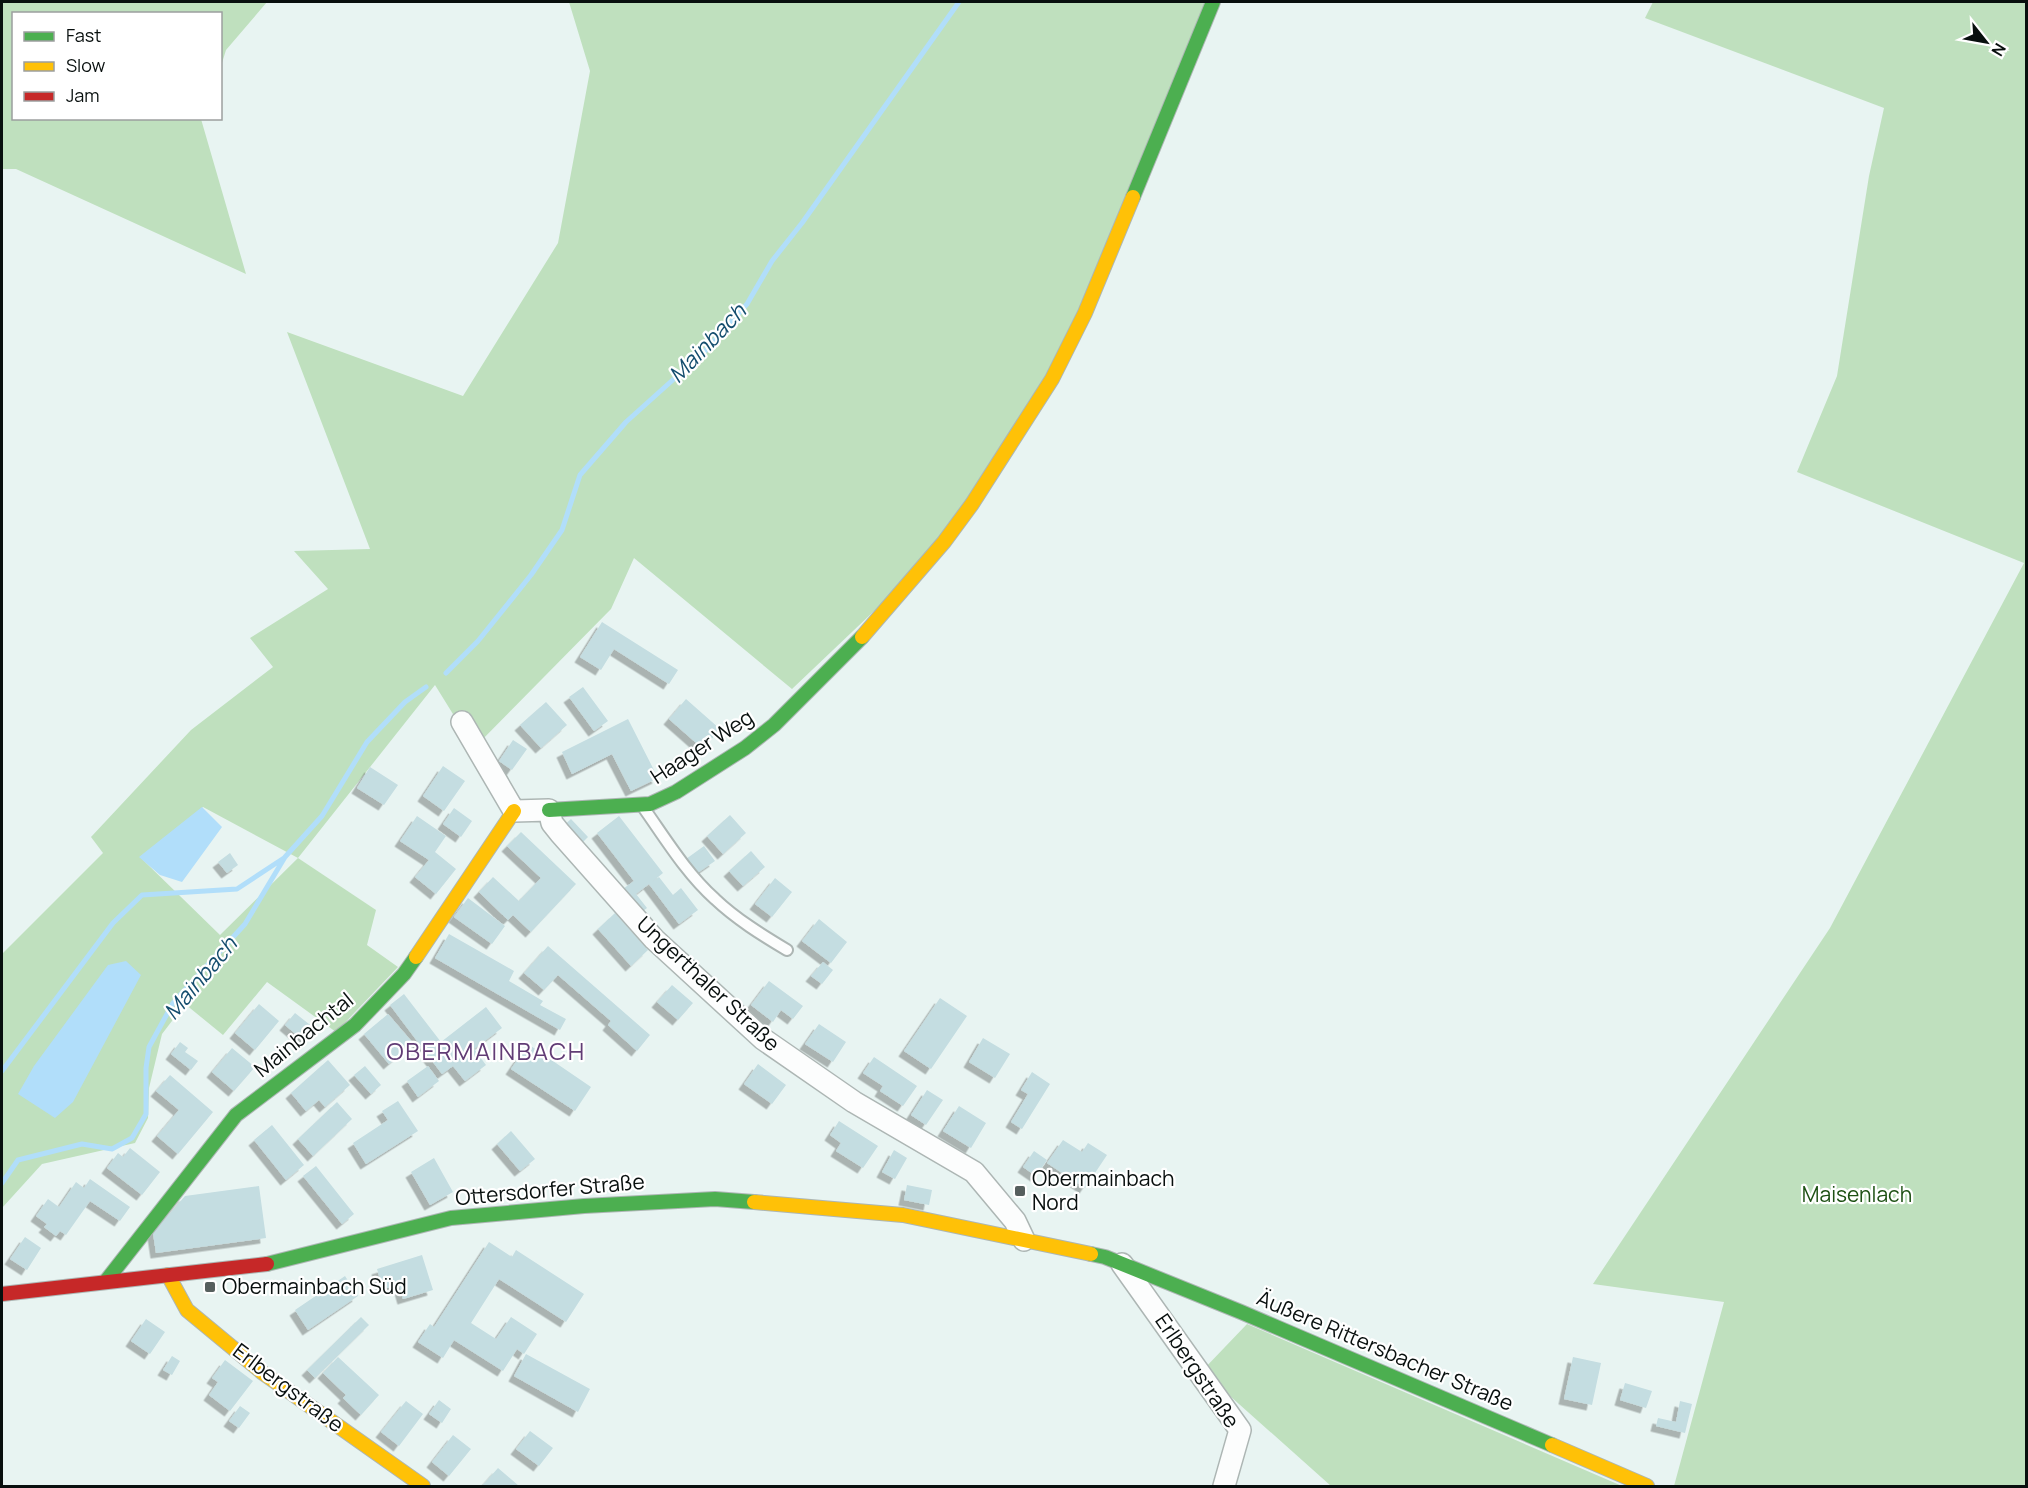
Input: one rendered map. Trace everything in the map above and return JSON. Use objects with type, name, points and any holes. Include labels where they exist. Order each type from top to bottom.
[{"type":"street","name":"Haager Weg","points":[[549,810],[650,804],[676,792],[745,748],[774,726],[822,679],[875,623],[944,542],[972,504],[1052,379],[1085,313],[1213,2]]},
{"type":"street","points":[[462,722],[514,811],[549,810]]},
{"type":"street","name":"Ungerthaler Straße","points":[[549,810],[556,828],[654,939],[762,1040],[854,1102],[974,1172],[1015,1221],[1024,1240]]},
{"type":"street","name":"Mainbachtal","points":[[106,1281],[184,1178],[236,1115],[355,1025],[404,974],[514,811]]},
{"type":"street","name":"Ottersdorfer Straße","points":[[2,1294],[261,1265],[451,1218],[584,1206],[703,1200],[813,1206],[903,1215],[1113,1260]]},
{"type":"street","name":"Erlbergstraße","points":[[1113,1260],[1240,1430],[1224,1486]]},
{"type":"street","name":"Äußere Rittersbacher Straße","points":[[1113,1260],[1252,1316],[1647,1486]]},
{"type":"street","name":"Erlbergstraße","points":[[168,1275],[187,1310],[263,1372],[423,1486]]},
{"type":"lane","points":[[641,804],[689,872],[714,899],[760,934],[787,950]]},
{"type":"green space","points":[[2,2],[267,2],[226,50],[222,63],[222,12],[12,12],[12,120],[201,120],[246,274],[16,169],[2,169]]},
{"type":"green space","points":[[569,2],[1213,2],[1064,357],[933,555],[792,689],[634,558],[611,609],[474,748],[435,685],[298,858],[376,910],[367,945],[398,967],[336,1032],[267,982],[223,1035],[185,1004],[162,1034],[149,1088],[148,1118],[135,1143],[42,1164],[2,1208],[2,954],[103,853],[91,837],[191,730],[273,667],[250,638],[328,589],[294,551],[370,549],[287,332],[463,396],[558,243],[590,71]],"holes":[[[203,807],[298,858],[220,935],[140,857]]]},
{"type":"green space","name":"Maisenlach","points":[[1653,2],[2026,2],[2026,1486],[1674,1486],[1724,1302],[1593,1284],[1830,928],[2024,563],[1797,472],[1837,376],[1869,176],[1884,108],[1645,18]]},
{"type":"green space","points":[[1247,1324],[1622,1486],[1331,1486],[1202,1371]]},
{"type":"water","points":[[202,807],[222,827],[182,882],[160,875],[139,857]]},
{"type":"water","points":[[126,961],[141,975],[73,1102],[55,1118],[18,1094],[34,1066],[108,965]]},
{"type":"building","points":[[602,622],[678,670],[669,684],[614,649],[601,670],[580,657]]},
{"type":"building","points":[[583,687],[608,721],[594,731],[569,697]]},
{"type":"building","points":[[686,699],[720,729],[703,749],[669,719]]},
{"type":"building","points":[[546,702],[567,725],[541,748],[520,725]]},
{"type":"building","points":[[628,719],[658,778],[631,791],[612,754],[572,774],[562,752]]},
{"type":"building","points":[[513,740],[527,749],[512,770],[499,761]]},
{"type":"building","points":[[443,766],[465,781],[444,811],[423,796]]},
{"type":"building","points":[[370,767],[398,785],[384,805],[357,788]]},
{"type":"building","points":[[454,808],[472,821],[461,837],[443,824]]},
{"type":"building","points":[[730,815],[746,833],[723,854],[707,836]]},
{"type":"building","points":[[417,816],[446,836],[435,852],[456,869],[436,894],[415,877],[429,860],[400,841]]},
{"type":"building","points":[[619,816],[663,873],[652,882],[659,877],[673,895],[681,888],[698,910],[679,924],[649,884],[636,894],[647,908],[638,915],[620,891],[634,881],[597,833]]},
{"type":"building","points":[[571,819],[588,837],[580,845],[562,827]]},
{"type":"building","points":[[521,832],[576,884],[531,932],[513,915],[508,920],[479,892],[493,877],[519,901],[541,878],[507,846]]},
{"type":"building","points":[[704,846],[715,861],[696,874],[686,859]]},
{"type":"building","points":[[751,851],[765,867],[743,886],[729,871]]},
{"type":"building","points":[[230,853],[238,865],[227,873],[218,862]]},
{"type":"building","points":[[775,878],[792,892],[772,917],[755,904]]},
{"type":"building","points":[[468,898],[505,926],[492,944],[454,917]]},
{"type":"building","points":[[615,913],[648,950],[631,966],[598,929]]},
{"type":"building","points":[[819,919],[847,942],[831,963],[802,941]]},
{"type":"building","points":[[449,934],[514,971],[509,981],[543,1001],[540,1005],[566,1019],[560,1030],[435,958]]},
{"type":"building","points":[[548,946],[650,1035],[637,1051],[608,1025],[611,1021],[558,975],[544,990],[524,973]]},
{"type":"building","points":[[823,962],[833,970],[822,984],[811,976]]},
{"type":"building","points":[[769,981],[803,1006],[793,1019],[781,1010],[773,1022],[751,1005]]},
{"type":"building","points":[[672,985],[693,1003],[678,1020],[657,1002]]},
{"type":"building","points":[[404,994],[441,1042],[486,1007],[502,1028],[474,1049],[486,1065],[465,1081],[453,1066],[442,1074],[390,1005]]},
{"type":"building","points":[[940,998],[967,1016],[931,1069],[904,1051]]},
{"type":"building","points":[[259,1004],[279,1021],[255,1050],[235,1033]]},
{"type":"building","points":[[295,1013],[314,1028],[304,1041],[285,1025]]},
{"type":"building","points":[[388,1014],[413,1043],[389,1064],[364,1034]]},
{"type":"building","points":[[819,1024],[846,1042],[833,1062],[805,1044]]},
{"type":"building","points":[[983,1038],[1010,1054],[995,1078],[969,1062]]},
{"type":"building","points":[[180,1042],[188,1048],[185,1052],[198,1061],[191,1070],[171,1054]]},
{"type":"building","points":[[528,1044],[591,1087],[575,1111],[511,1069]]},
{"type":"building","points":[[232,1048],[255,1067],[234,1091],[212,1072]]},
{"type":"building","points":[[874,1057],[917,1086],[903,1106],[880,1091],[883,1086],[863,1073]]},
{"type":"building","points":[[328,1060],[350,1085],[325,1107],[319,1100],[306,1111],[291,1093]]},
{"type":"building","points":[[758,1064],[786,1085],[772,1104],[744,1084]]},
{"type":"building","points":[[365,1066],[381,1085],[371,1094],[354,1075]]},
{"type":"building","points":[[428,1066],[439,1081],[418,1097],[407,1081]]},
{"type":"building","points":[[1032,1072],[1050,1084],[1022,1129],[1011,1122],[1028,1094],[1021,1090]]},
{"type":"building","points":[[170,1075],[213,1112],[178,1154],[157,1136],[179,1110],[156,1091]]},
{"type":"building","points":[[927,1090],[943,1100],[926,1125],[911,1115]]},
{"type":"building","points":[[398,1101],[418,1131],[366,1164],[353,1143],[388,1120],[382,1111]]},
{"type":"building","points":[[337,1102],[352,1119],[313,1156],[298,1139]]},
{"type":"building","points":[[959,1106],[986,1123],[971,1148],[943,1131]]},
{"type":"building","points":[[839,1121],[878,1146],[863,1168],[836,1151],[841,1143],[830,1135]]},
{"type":"building","points":[[272,1125],[304,1165],[286,1180],[254,1140]]},
{"type":"building","points":[[511,1131],[535,1159],[520,1171],[497,1144]]},
{"type":"building","points":[[1063,1140],[1082,1152],[1088,1143],[1107,1155],[1085,1188],[1047,1163]]},
{"type":"building","points":[[130,1148],[160,1172],[142,1195],[107,1168],[118,1153],[123,1157]]},
{"type":"building","points":[[894,1150],[907,1158],[895,1179],[882,1172]]},
{"type":"building","points":[[1034,1151],[1047,1160],[1036,1176],[1023,1167]]},
{"type":"building","points":[[434,1158],[453,1192],[430,1205],[411,1172]]},
{"type":"building","points":[[316,1166],[354,1214],[342,1224],[303,1176]]},
{"type":"building","points":[[90,1179],[130,1207],[120,1221],[90,1201],[66,1235],[60,1231],[56,1236],[44,1227],[47,1224],[36,1216],[48,1199],[59,1207],[76,1182],[84,1188]]},
{"type":"building","points":[[907,1185],[932,1190],[929,1205],[904,1200]]},
{"type":"building","points":[[259,1186],[266,1238],[156,1253],[153,1233],[185,1196]]},
{"type":"building","points":[[25,1237],[41,1248],[27,1270],[10,1259]]},
{"type":"building","points":[[489,1242],[512,1257],[516,1250],[584,1294],[566,1322],[499,1279],[471,1323],[496,1339],[511,1317],[537,1334],[524,1354],[517,1349],[503,1371],[454,1340],[443,1358],[418,1342],[430,1324],[434,1327]]},
{"type":"building","points":[[422,1255],[433,1290],[403,1299],[399,1285],[383,1289],[377,1269]]},
{"type":"building","points":[[345,1276],[358,1296],[308,1330],[295,1310]]},
{"type":"building","points":[[361,1317],[369,1325],[315,1378],[307,1370]]},
{"type":"building","points":[[146,1319],[165,1332],[150,1354],[131,1341]]},
{"type":"building","points":[[526,1354],[590,1389],[578,1412],[514,1376]]},
{"type":"building","points":[[172,1356],[180,1361],[172,1375],[163,1370]]},
{"type":"building","points":[[338,1357],[379,1395],[361,1415],[343,1398],[346,1395],[323,1373]]},
{"type":"building","points":[[1573,1357],[1601,1363],[1592,1405],[1564,1399]]},
{"type":"building","points":[[225,1360],[253,1381],[230,1411],[209,1395],[218,1382],[212,1378]]},
{"type":"building","points":[[1625,1383],[1652,1391],[1646,1408],[1620,1400]]},
{"type":"building","points":[[439,1400],[451,1409],[442,1423],[429,1414]]},
{"type":"building","points":[[406,1401],[423,1414],[399,1446],[381,1432]]},
{"type":"building","points":[[1680,1401],[1692,1404],[1685,1433],[1656,1426],[1658,1418],[1676,1422]]},
{"type":"building","points":[[240,1406],[250,1413],[239,1428],[229,1421]]},
{"type":"building","points":[[530,1431],[553,1448],[539,1466],[516,1449]]},
{"type":"building","points":[[453,1435],[471,1449],[449,1476],[432,1462]]},
{"type":"building","points":[[498,1468],[519,1486],[482,1486]]},
{"type":"waterway","name":"Mainbach","points":[[446,673],[478,641],[531,575],[562,530],[580,475],[626,422],[705,351],[747,304],[772,261],[802,223],[959,2]]},
{"type":"waterway","name":"Mainbach","points":[[2,1183],[18,1160],[82,1144],[112,1149],[132,1138],[146,1114],[146,1068],[149,1047],[173,1003],[245,924],[285,857],[322,816],[367,742],[405,702],[426,687]]},
{"type":"waterway","name":"Mainbach","points":[[2,1071],[113,923],[142,895],[237,889],[284,858]]},
{"type":"traffic: fast","points":[[1133,197],[1213,2]]},
{"type":"traffic: fast","points":[[549,810],[650,804],[676,792],[745,748],[774,725],[862,637]]},
{"type":"traffic: fast","points":[[106,1281],[236,1115],[355,1025],[404,974],[416,957]]},
{"type":"traffic: fast","points":[[267,1264],[451,1218],[584,1206],[715,1199],[754,1202]]},
{"type":"traffic: fast","points":[[1091,1254],[1105,1257],[1241,1312],[1552,1445]]},
{"type":"traffic: slow","points":[[862,637],[944,542],[972,504],[1052,379],[1085,313],[1133,197]]},
{"type":"traffic: slow","points":[[416,957],[514,811]]},
{"type":"traffic: slow","points":[[754,1202],[903,1215],[1091,1254]]},
{"type":"traffic: slow","points":[[168,1275],[187,1310],[263,1373],[423,1486]]},
{"type":"traffic: slow","points":[[1552,1445],[1647,1486]]},
{"type":"traffic: jam","points":[[2,1294],[267,1264]]},
{"type":"place","name":"Obermainbach Nord","points":[[1020,1191]]},
{"type":"place","name":"Obermainbach Süd","points":[[210,1287]]},
{"type":"district","name":"OBERMAINBACH","points":[[486,1052]]}]
